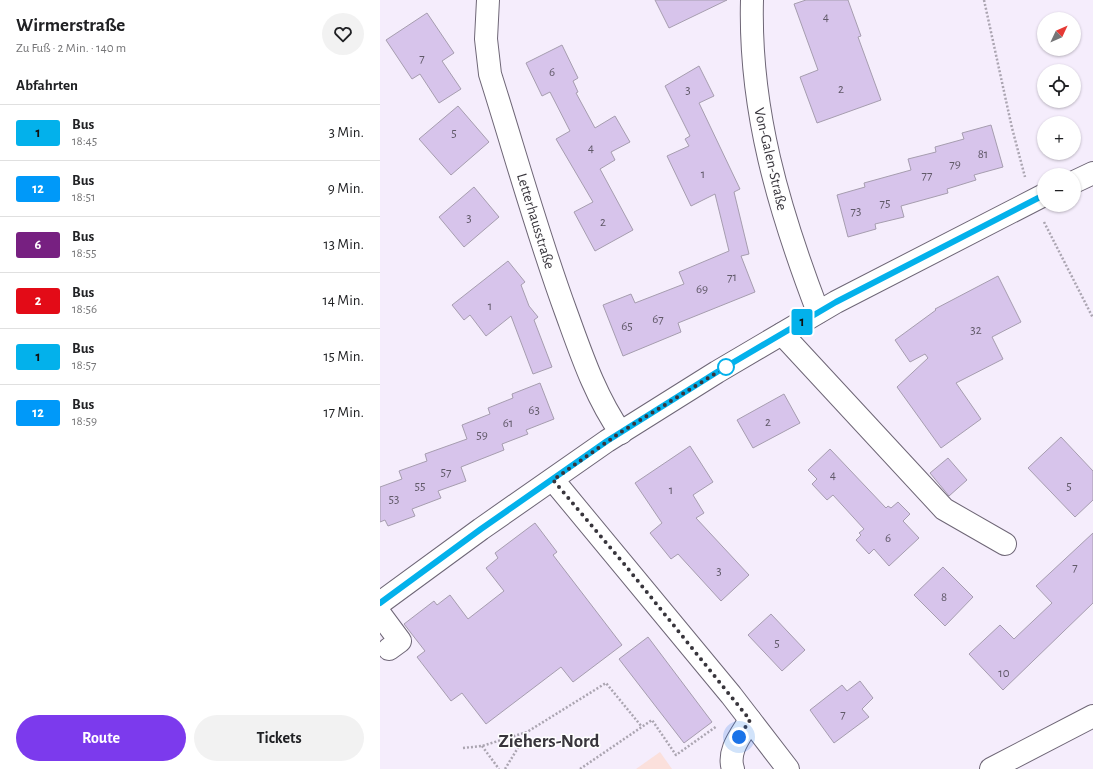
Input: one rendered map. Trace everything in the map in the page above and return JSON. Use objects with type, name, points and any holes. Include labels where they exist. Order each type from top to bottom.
[{"type":"street","name":"Letterhausstraße","points":[[488,0],[486,39],[490,74],[554,280],[575,338],[598,396],[621,432]]},
{"type":"street","name":"Von-Galen-Straße","points":[[752,0],[752,32],[758,101],[770,165],[788,228],[818,312]]},
{"type":"street","points":[[1081,179],[1093,173]]},
{"type":"street","points":[[380,603],[481,529],[621,432],[818,312],[1037,199]]},
{"type":"street","points":[[782,334],[944,509],[1006,544]]},
{"type":"street","points":[[553,480],[625,565],[788,769]]},
{"type":"street","points":[[380,614],[400,641],[389,649]]},
{"type":"street","points":[[991,769],[1093,716]]},
{"type":"street","points":[[733,769],[731,760],[734,748],[750,720]]},
{"type":"path","points":[[984,0],[1012,128],[1026,182]]},
{"type":"path","points":[[1041,217],[1093,318]]},
{"type":"path","points":[[462,748],[482,746],[527,732],[606,683],[642,727]]},
{"type":"path","points":[[580,769],[652,720],[676,755],[720,724]]},
{"type":"path","points":[[505,769],[527,732]]},
{"type":"path","points":[[482,746],[499,769]]},
{"type":"shaded area","points":[[660,752],[672,769],[636,769]]},
{"type":"building","points":[[655,0],[727,0],[669,28]]},
{"type":"building","points":[[806,0],[848,0],[861,36],[858,37],[881,100],[817,123],[800,77],[818,70],[794,4]]},
{"type":"building","points":[[427,13],[454,53],[442,61],[461,89],[439,103],[420,74],[412,79],[386,40]]},
{"type":"building","points":[[562,45],[578,78],[573,81],[578,92],[576,93],[595,128],[615,116],[630,142],[611,152],[615,160],[600,169],[633,230],[595,251],[574,212],[593,202],[556,139],[570,131],[550,92],[542,96],[526,63]]},
{"type":"building","points":[[699,66],[714,96],[699,103],[740,189],[734,192],[749,254],[741,256],[755,292],[678,323],[681,332],[623,356],[603,305],[631,294],[635,303],[684,284],[679,272],[729,251],[715,194],[691,206],[667,156],[689,146],[685,139],[690,136],[665,86]]},
{"type":"building","points":[[458,106],[489,142],[451,175],[419,139]]},
{"type":"building","points":[[991,125],[1003,167],[974,175],[976,180],[947,189],[948,193],[901,206],[904,217],[875,224],[876,229],[848,237],[837,195],[865,187],[864,183],[911,170],[908,159],[936,152],[935,147],[964,139],[962,133]]},
{"type":"building","points":[[474,187],[499,217],[464,247],[439,217]]},
{"type":"building","points":[[508,261],[525,282],[521,285],[529,306],[538,317],[534,320],[552,367],[533,374],[511,316],[486,336],[470,315],[464,320],[452,305]]},
{"type":"building","points":[[998,276],[1021,322],[992,337],[1003,359],[956,383],[981,419],[941,448],[897,387],[928,358],[925,354],[910,362],[895,340],[936,310],[935,309]]},
{"type":"building","points":[[540,383],[554,419],[526,430],[528,434],[502,444],[504,450],[461,467],[466,481],[438,491],[441,498],[412,509],[415,516],[388,526],[385,520],[380,522],[380,487],[402,479],[399,471],[427,461],[425,454],[467,439],[462,425],[490,414],[488,408],[513,398],[512,394]]},
{"type":"building","points":[[784,394],[800,423],[753,448],[737,420]]},
{"type":"building","points":[[1061,437],[1093,471],[1093,500],[1075,517],[1028,468]]},
{"type":"building","points":[[690,446],[713,482],[693,495],[704,513],[696,518],[749,575],[721,601],[678,554],[671,559],[650,533],[662,523],[635,483]]},
{"type":"building","points":[[830,449],[886,508],[888,506],[891,508],[898,502],[910,514],[903,521],[919,538],[889,566],[874,549],[869,554],[856,540],[861,535],[859,533],[864,529],[833,495],[827,500],[812,484],[817,479],[808,470]]},
{"type":"building","points":[[948,458],[967,480],[949,496],[930,473]]},
{"type":"building","points":[[535,523],[557,552],[553,555],[622,645],[573,682],[561,667],[486,724],[462,693],[451,701],[417,657],[425,651],[404,624],[434,601],[437,605],[450,595],[468,619],[504,591],[486,568],[498,558],[495,553]]},
{"type":"building","points":[[1093,533],[1093,603],[1003,690],[969,654],[1000,625],[1014,639],[1052,603],[1036,586]]},
{"type":"building","points":[[943,567],[973,597],[945,626],[914,595]]},
{"type":"building","points":[[771,614],[805,650],[782,671],[748,635]]},
{"type":"building","points":[[648,637],[712,722],[684,743],[619,659]]},
{"type":"building","points":[[860,681],[873,698],[862,709],[869,717],[834,743],[810,710],[842,685],[847,691]]},
{"type":"bus line","name":"1","points":[[380,603],[481,529],[607,441],[717,372],[836,302],[1037,198]]},
{"type":"district","name":"Ziehers-Nord","points":[[549,740]]},
{"type":"route","points":[[726,367],[607,441],[553,480],[625,565],[750,720],[739,737]]}]
